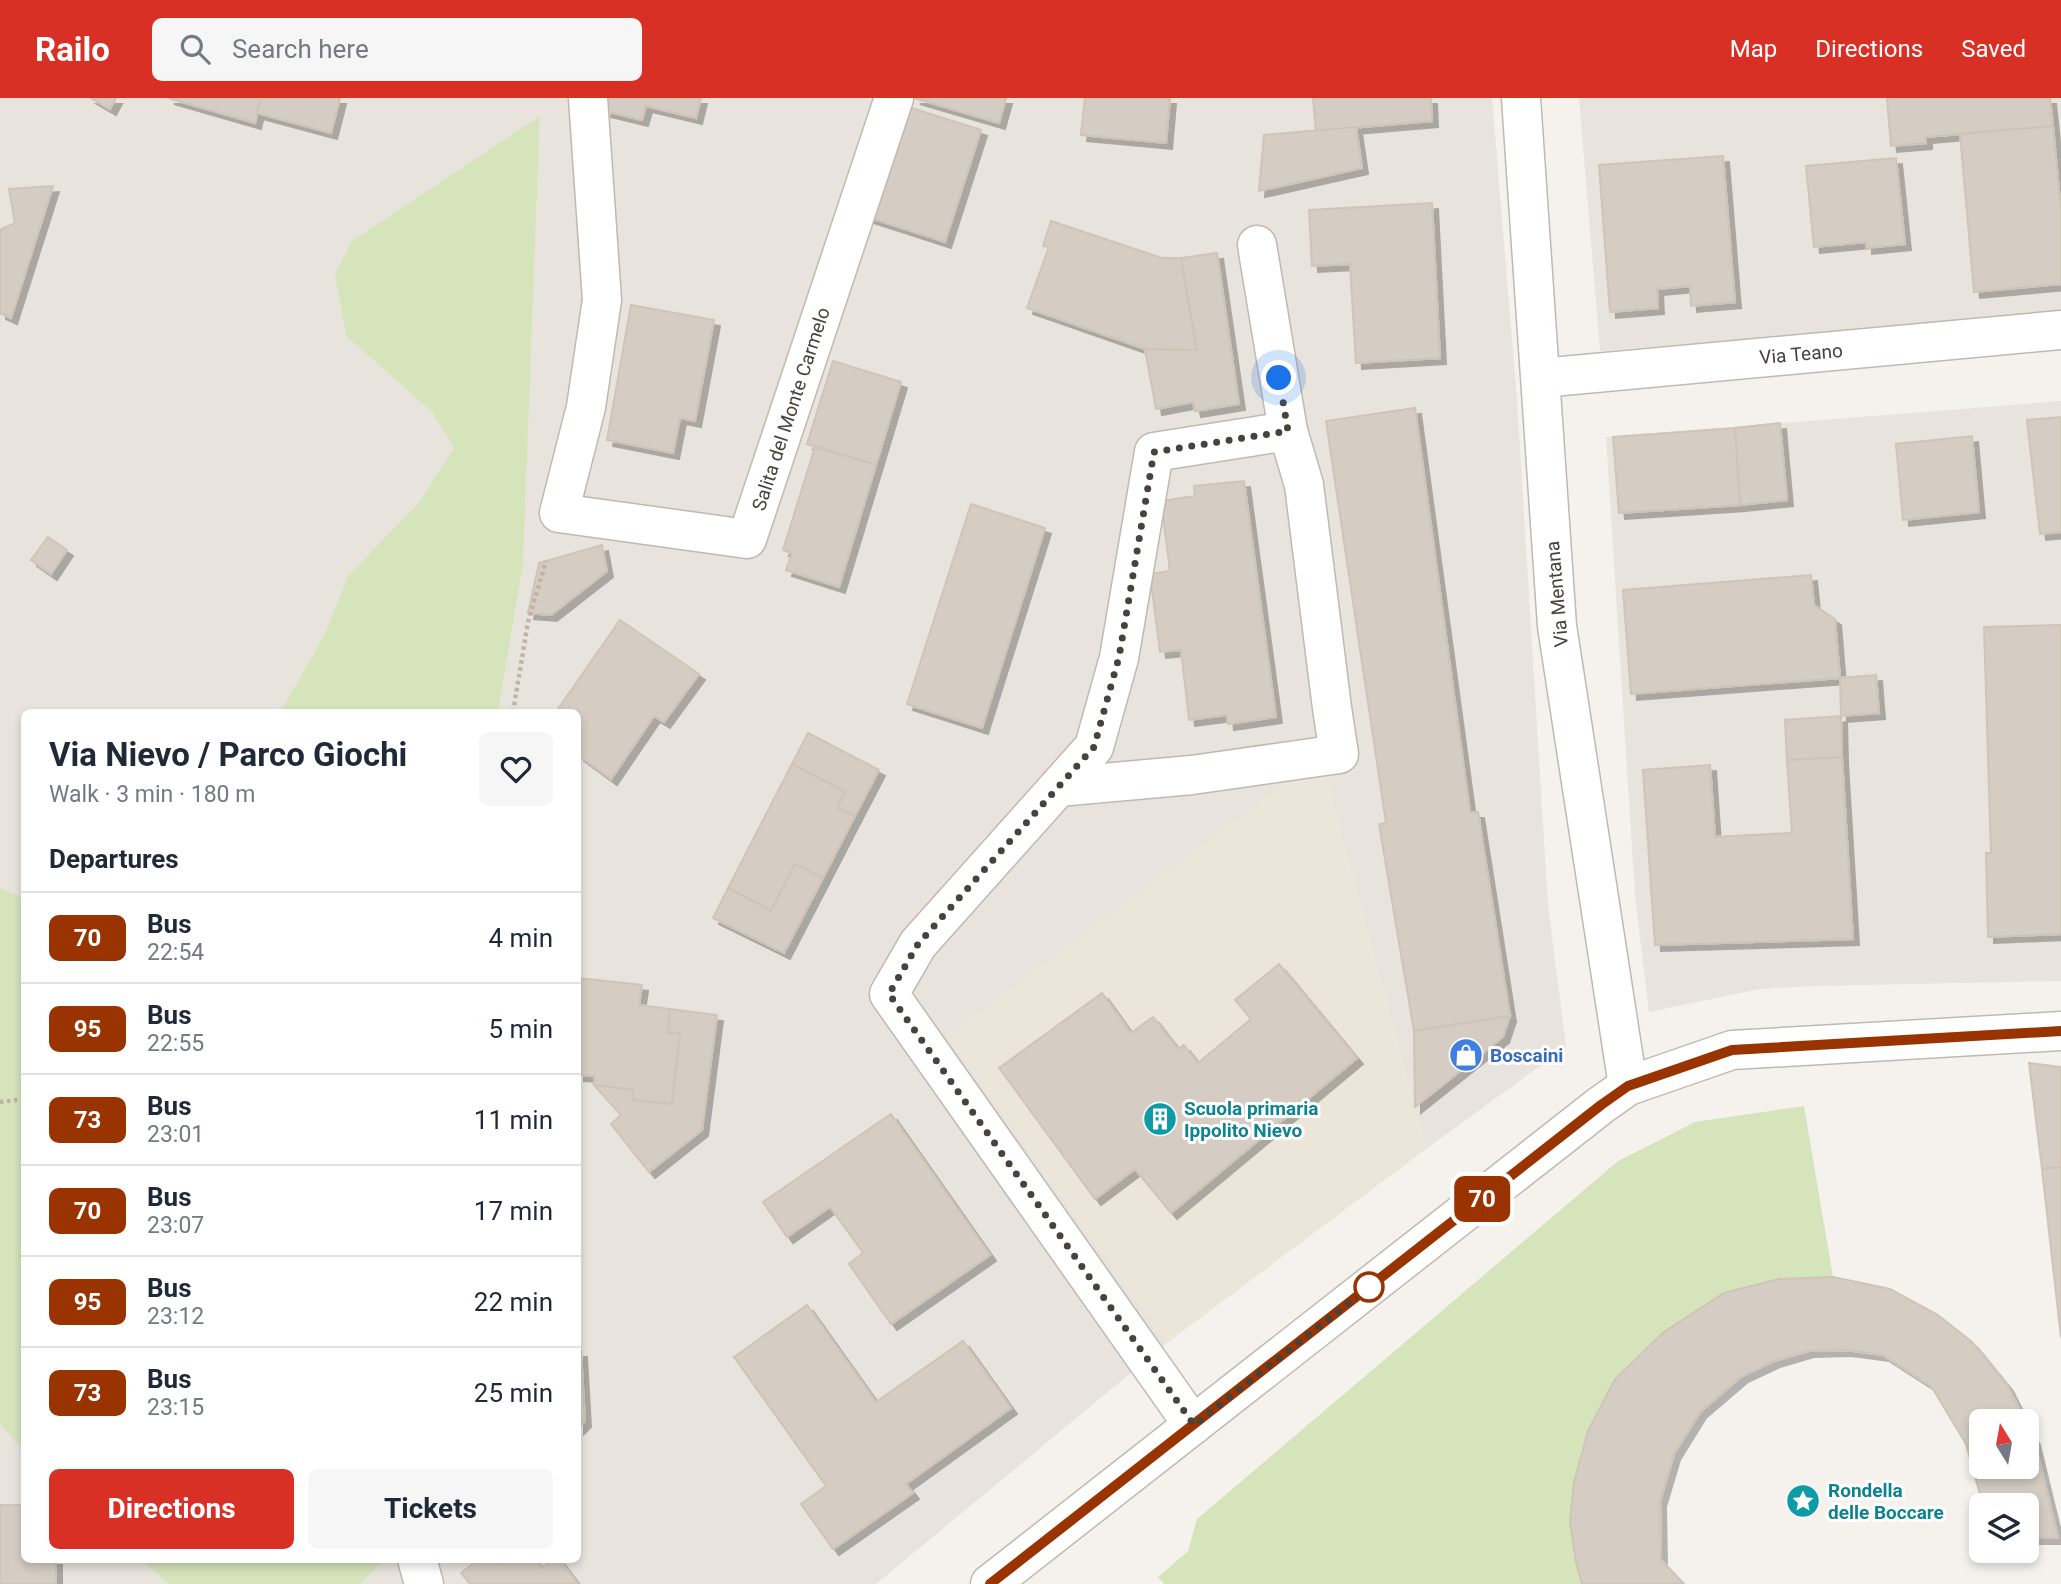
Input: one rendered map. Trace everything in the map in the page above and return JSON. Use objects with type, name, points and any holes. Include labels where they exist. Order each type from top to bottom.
[{"type":"street","points":[[559,513],[586,407],[602,300],[588,98]]},
{"type":"street","name":"Salita del Monte Carmelo","points":[[559,513],[747,539],[894,98]]},
{"type":"street","name":"Via Mentana","points":[[1521,98],[1558,626],[1628,1086]]},
{"type":"street","points":[[1058,787],[1192,775],[1339,754],[1304,485],[1288,431],[1257,245]]},
{"type":"street","name":"Via Teano","points":[[1541,378],[2061,330]]},
{"type":"street","points":[[1194,1425],[889,994],[918,944],[1094,747],[1119,657],[1154,452],[1288,431]]},
{"type":"street","points":[[990,1584],[1628,1086],[1732,1050],[2061,1031]]},
{"type":"street","points":[[418,1563],[424,1584]]},
{"type":"path","points":[[514,709],[528,622],[559,513]]},
{"type":"path","points":[[0,1102],[21,1099]]},
{"type":"shaded area","points":[[0,98],[1492,98],[1517,400],[1548,905],[1566,1047],[1426,1149],[1320,756],[947,1036],[1167,1343],[876,1584],[360,1584],[382,1563],[581,1563],[581,709],[499,709],[523,566],[540,117],[346,336],[432,412],[455,447],[421,500],[348,576],[324,636],[282,709],[21,709],[21,897],[0,888]]},
{"type":"shaded area","points":[[1579,98],[2061,98],[2061,314],[1600,351]]},
{"type":"shaded area","points":[[2061,401],[2061,981],[1760,989],[1649,1012],[1635,896],[1606,437]]},
{"type":"shaded area","points":[[1320,755],[1426,1149],[1167,1343],[947,1036]]},
{"type":"shaded area","points":[[0,1424],[21,1448],[21,1563],[145,1563],[169,1584],[0,1584]]},
{"type":"green space","points":[[540,116],[523,566],[499,709],[282,709],[324,636],[348,576],[421,500],[454,447],[432,412],[346,336],[335,274],[352,241]]},
{"type":"green space","points":[[0,888],[21,897],[21,1448],[0,1424]]},
{"type":"green space","points":[[1804,1106],[1833,1277],[1779,1279],[1724,1293],[1588,1431],[1574,1482],[1570,1522],[1582,1584],[1164,1584],[1158,1577],[1188,1551],[1197,1519],[1618,1161],[1695,1122]]},
{"type":"green space","points":[[145,1563],[382,1563],[360,1584],[169,1584]]},
{"type":"building","points":[[91,98],[116,98],[110,109]]},
{"type":"building","points":[[168,98],[261,98],[255,123]]},
{"type":"building","points":[[261,98],[340,98],[331,133],[257,113]]},
{"type":"building","points":[[608,98],[701,98],[696,118],[646,106],[642,120],[605,111]]},
{"type":"building","points":[[914,98],[1006,98],[999,123]]},
{"type":"building","points":[[1085,98],[1170,98],[1166,143],[1081,135]]},
{"type":"building","points":[[1313,98],[1431,98],[1432,121],[1316,131]]},
{"type":"building","points":[[1887,98],[2050,98],[2053,126],[1926,137],[1926,143],[1891,146]]},
{"type":"building","points":[[902,105],[981,130],[945,242],[865,216]]},
{"type":"building","points":[[2053,126],[2061,213],[2061,284],[1974,292],[1960,134]]},
{"type":"building","points":[[1356,127],[1362,168],[1259,191],[1264,135]]},
{"type":"building","points":[[1723,156],[1735,302],[1691,306],[1690,286],[1657,289],[1658,308],[1610,312],[1599,165]]},
{"type":"building","points":[[1896,158],[1905,244],[1866,248],[1866,242],[1814,247],[1806,166]]},
{"type":"building","points":[[53,186],[11,318],[0,313],[0,230],[15,223],[9,189]]},
{"type":"building","points":[[1432,203],[1440,358],[1356,363],[1350,264],[1312,266],[1309,210]]},
{"type":"building","points":[[1051,221],[1162,258],[1181,258],[1197,350],[1145,349],[1027,308],[1049,247],[1043,246]]},
{"type":"building","points":[[1217,253],[1239,404],[1195,411],[1193,402],[1156,409],[1145,349],[1197,350],[1181,258]]},
{"type":"building","points":[[631,305],[714,320],[695,421],[680,418],[673,453],[607,440]]},
{"type":"building","points":[[833,361],[901,382],[876,465],[807,444]]},
{"type":"building","points":[[1415,408],[1470,812],[1478,812],[1510,1016],[1414,1031],[1379,824],[1386,823],[1326,421]]},
{"type":"building","points":[[2061,417],[2061,532],[2040,534],[2027,420]]},
{"type":"building","points":[[1780,423],[1787,500],[1740,505],[1735,428]]},
{"type":"building","points":[[1735,428],[1740,505],[1619,513],[1613,437]]},
{"type":"building","points":[[1972,436],[1979,512],[1903,520],[1896,444]]},
{"type":"building","points":[[815,447],[876,465],[839,587],[786,570],[792,553],[783,550]]},
{"type":"building","points":[[1244,481],[1276,717],[1228,724],[1227,715],[1189,720],[1181,650],[1160,652],[1150,574],[1170,571],[1161,501],[1195,496],[1194,486]]},
{"type":"building","points":[[971,504],[1045,528],[982,728],[907,704]]},
{"type":"building","points":[[48,537],[67,550],[51,574],[31,560]]},
{"type":"building","points":[[602,545],[607,571],[551,615],[528,613],[539,563]]},
{"type":"building","points":[[1811,575],[1814,605],[1835,619],[1840,678],[1631,694],[1623,590]]},
{"type":"building","points":[[620,620],[699,674],[664,722],[654,716],[611,779],[581,757],[581,709],[558,709]]},
{"type":"building","points":[[2061,625],[2061,934],[1988,937],[1986,853],[1991,853],[1984,627]]},
{"type":"building","points":[[1876,675],[1879,713],[1841,716],[1840,678]]},
{"type":"building","points":[[1841,716],[1842,757],[1787,760],[1785,720]]},
{"type":"building","points":[[808,733],[879,770],[855,816],[837,808],[845,792],[792,764]]},
{"type":"building","points":[[1842,757],[1853,939],[1655,945],[1643,770],[1710,765],[1715,837],[1792,833],[1787,760]]},
{"type":"building","points":[[792,764],[845,792],[837,808],[855,816],[823,878],[795,864],[771,911],[728,888]]},
{"type":"building","points":[[795,864],[823,878],[784,953],[713,918],[728,888],[771,911]]},
{"type":"building","name":"Scuola primaria Ippolito Nievo","points":[[1279,964],[1357,1058],[1171,1213],[1135,1169],[1095,1199],[999,1068],[1102,993],[1131,1033],[1153,1017],[1178,1049],[1184,1045],[1198,1063],[1251,1019],[1235,1000]]},
{"type":"building","points":[[581,978],[642,985],[639,1005],[670,1009],[668,1033],[680,1033],[672,1104],[633,1100],[633,1090],[594,1085],[595,1076],[581,1075]]},
{"type":"building","points":[[670,1009],[717,1015],[702,1130],[649,1172],[611,1124],[621,1115],[594,1085],[633,1090],[633,1100],[672,1104],[680,1033],[668,1033]]},
{"type":"building","points":[[1510,1016],[1503,1037],[1415,1107],[1414,1031]]},
{"type":"building","points":[[2029,1063],[2061,1067],[2061,1167],[2042,1169]]},
{"type":"building","points":[[891,1114],[990,1255],[891,1324],[849,1264],[863,1253],[830,1207],[787,1237],[763,1202]]},
{"type":"building","points":[[2061,1167],[2061,1338],[2042,1169]]},
{"type":"building","points":[[1833,1277],[1890,1289],[1938,1315],[1972,1342],[2007,1385],[2019,1409],[1969,1409],[1969,1455],[1966,1444],[1931,1386],[1883,1355],[1846,1350],[1808,1351],[1774,1361],[1742,1376],[1700,1412],[1674,1454],[1660,1501],[1661,1560],[1684,1584],[1582,1584],[1570,1522],[1574,1482],[1588,1431],[1615,1379],[1664,1332],[1724,1293],[1779,1279]]},
{"type":"building","points":[[807,1305],[876,1402],[963,1341],[1011,1408],[906,1484],[913,1493],[833,1549],[801,1504],[826,1486],[734,1357]]},
{"type":"building","points":[[581,1351],[585,1421],[581,1425]]},
{"type":"building","points":[[2039,1460],[2058,1538],[2039,1538],[2039,1493],[1980,1493],[1976,1479],[2039,1479]]},
{"type":"building","points":[[0,1505],[21,1505],[21,1563],[56,1563],[56,1584],[0,1584]]},
{"type":"building","points":[[474,1563],[538,1563],[542,1568],[548,1563],[562,1563],[578,1584],[470,1584],[461,1573]]},
{"type":"bus line","name":"70","points":[[990,1584],[1628,1086],[1732,1050],[2061,1031]]},
{"type":"place","name":"Boscaini","points":[[1466,1055]]},
{"type":"place","name":"Scuola primaria Ippolito Nievo","points":[[1160,1119]]},
{"type":"place","name":"Rondella delle Boccare","points":[[1803,1501]]},
{"type":"route","points":[[1279,378],[1288,431],[1154,452],[1119,657],[1094,747],[918,944],[889,994],[1194,1425],[1369,1287]]}]
